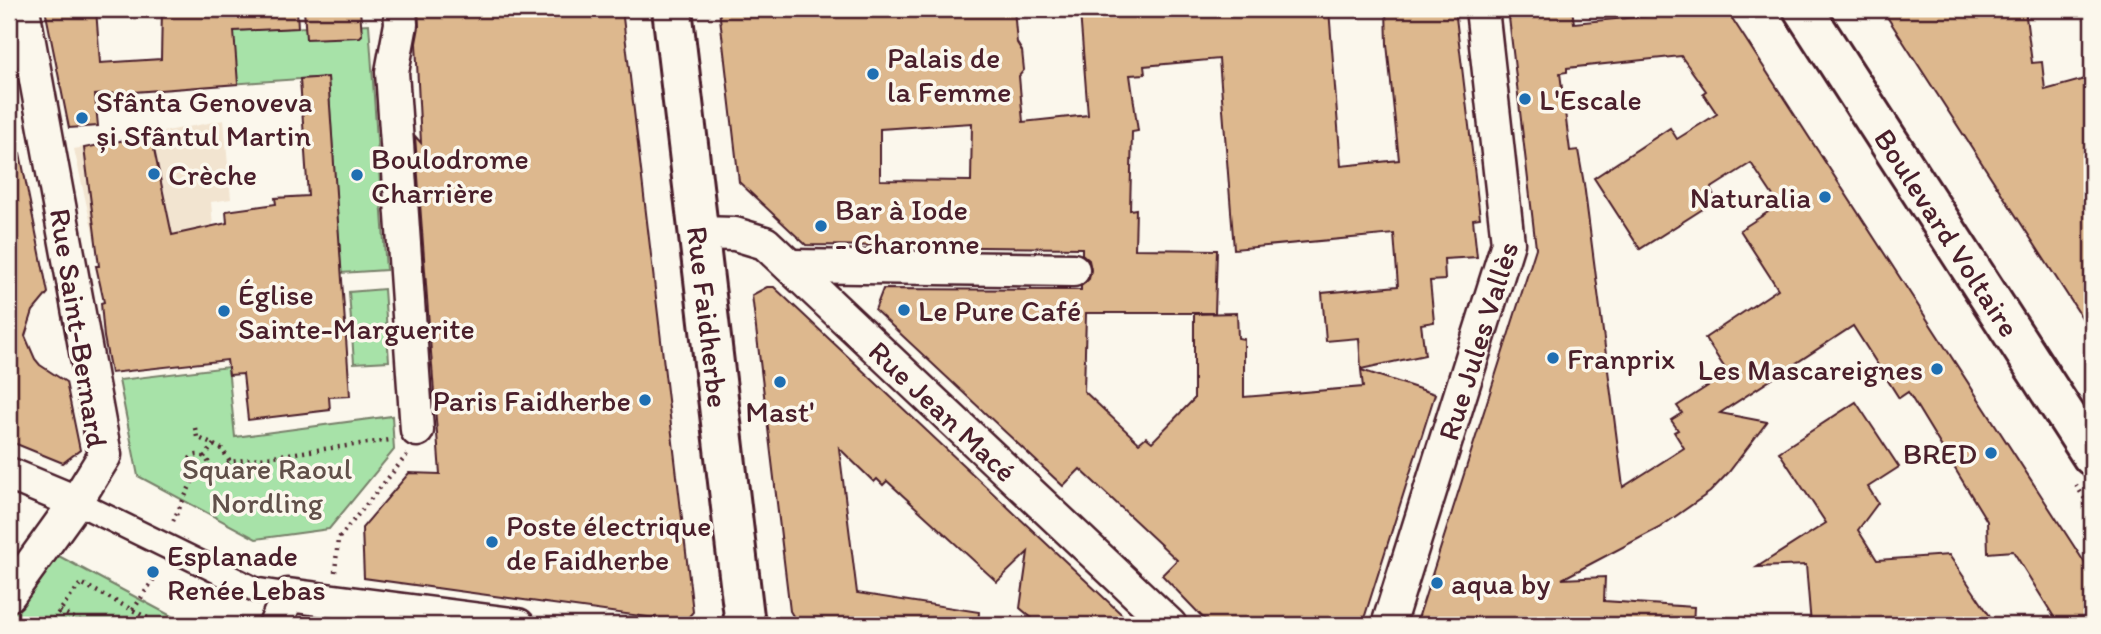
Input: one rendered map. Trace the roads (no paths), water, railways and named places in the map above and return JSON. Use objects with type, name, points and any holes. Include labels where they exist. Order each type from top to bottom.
[{"type":"street","name":"Rue Saint-Bernard","points":[[9,595],[76,502],[105,455],[23,9]]},
{"type":"street","points":[[400,9],[401,24],[392,72],[416,434]]},
{"type":"street","name":"Rue Faidherbe","points":[[672,9],[745,625]]},
{"type":"street","name":"Rue Jules Vallès","points":[[1388,625],[1508,243],[1482,9]]},
{"type":"street","name":"Boulevard Voltaire","points":[[1803,9],[2092,456]]},
{"type":"street","name":"Rue Jean Macé","points":[[698,233],[735,234],[765,243],[1170,625]]},
{"type":"street","points":[[790,266],[1073,271]]},
{"type":"street","points":[[9,474],[76,502],[256,590],[518,625]]},
{"type":"street","points":[[275,625],[288,594]]},
{"type":"place","name":"Palais de la Femme","points":[[873,74]]},
{"type":"place","name":"L'Escale","points":[[1525,99]]},
{"type":"place","name":"Sfânta Genoveva și Sfântul Martin","points":[[82,118]]},
{"type":"place","name":"Crèche","points":[[154,174]]},
{"type":"place","name":"Boulodrome Charrière","points":[[357,175]]},
{"type":"place","name":"Naturalia","points":[[1825,197]]},
{"type":"place","name":"Bar à Iode - Charonne","points":[[821,226]]},
{"type":"place","name":"Le Pure Café","points":[[904,310]]},
{"type":"place","name":"Église Sainte-Marguerite","points":[[224,311]]},
{"type":"place","name":"Franprix","points":[[1553,358]]},
{"type":"place","name":"Les Mascareignes","points":[[1937,369]]},
{"type":"place","name":"Mast'","points":[[780,382]]},
{"type":"place","name":"Paris Faidherbe","points":[[645,400]]},
{"type":"place","name":"BRED","points":[[1991,453]]},
{"type":"place","name":"Poste électrique de Faidherbe","points":[[492,542]]},
{"type":"place","name":"Esplanade Renée Lebas","points":[[153,572]]},
{"type":"place","name":"aqua by","points":[[1437,583]]},
{"type":"park label","name":"Square Raoul Nordling","points":[[267,485]]}]
